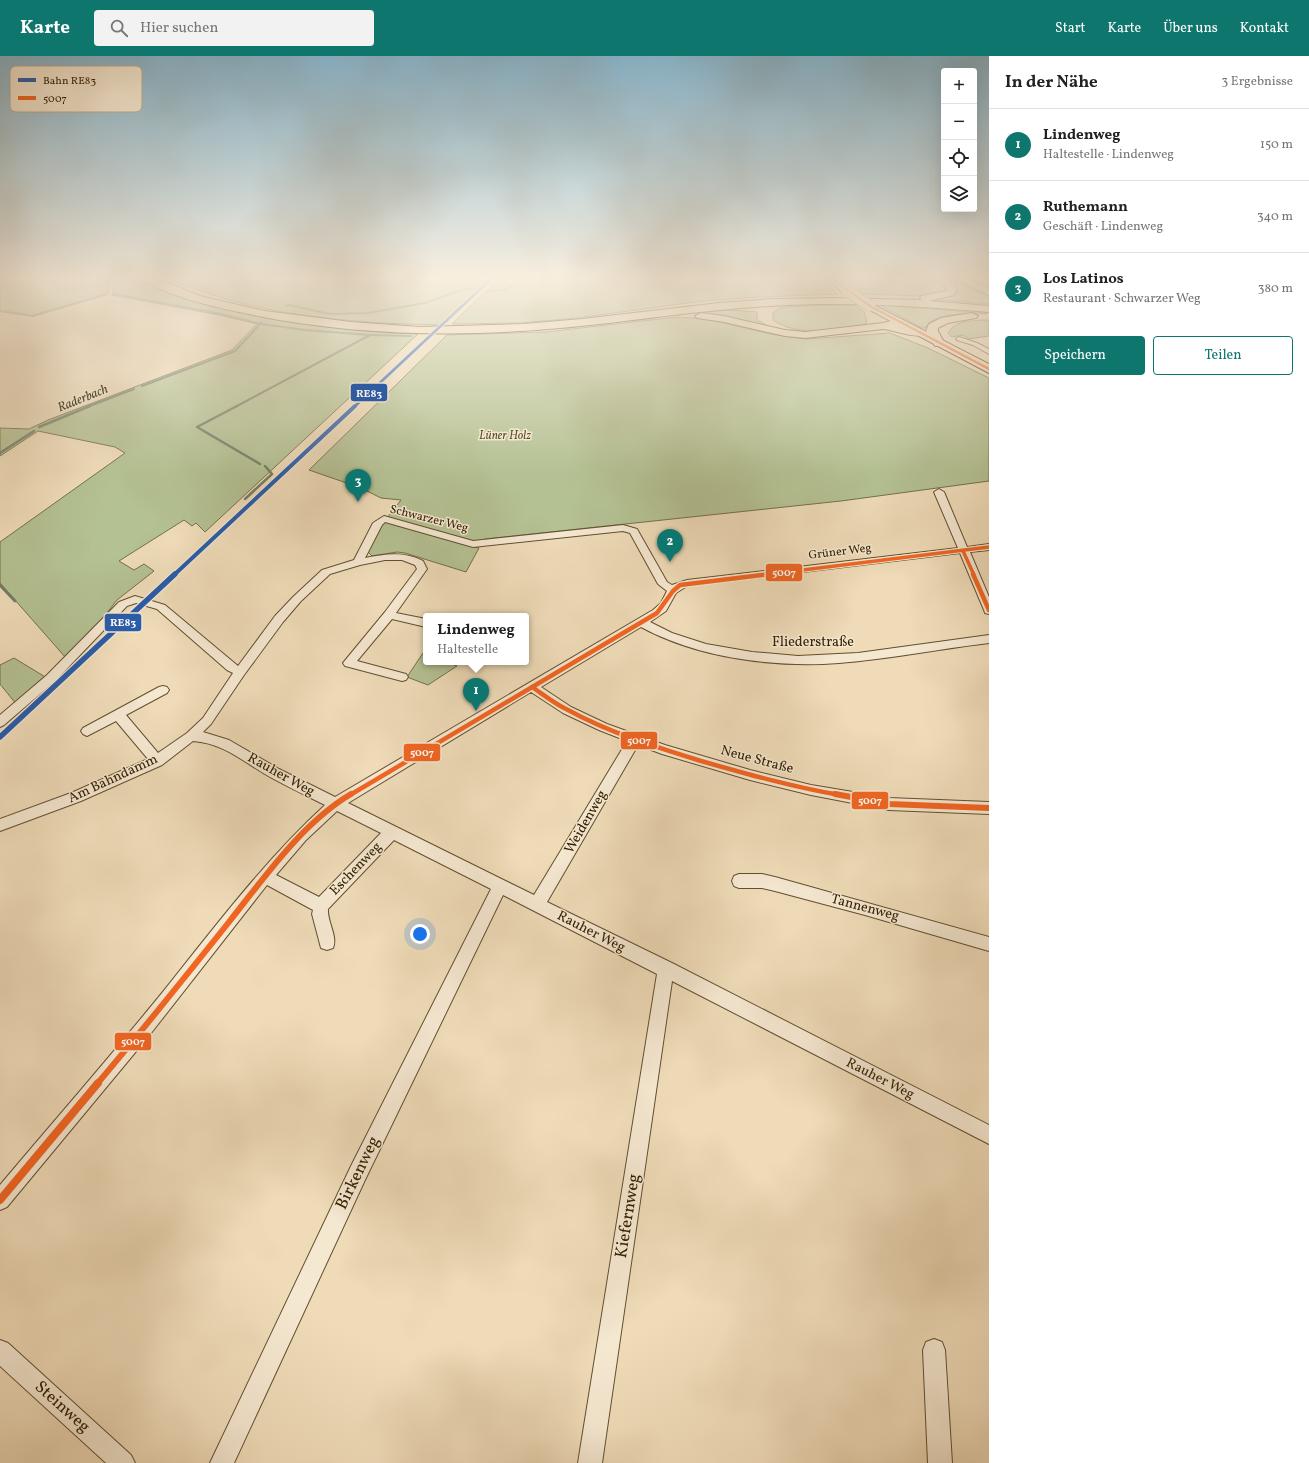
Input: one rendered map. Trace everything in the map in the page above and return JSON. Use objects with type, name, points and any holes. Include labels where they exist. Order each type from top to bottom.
[{"type":"main road","points":[[939,344],[989,369]]},
{"type":"street","points":[[974,344],[989,352]]},
{"type":"street","points":[[939,492],[989,610]]},
{"type":"street","name":"Schwarzer Weg","points":[[358,562],[378,523],[384,519],[473,544],[623,528],[634,532],[663,584],[672,589]]},
{"type":"street","name":"Grüner Weg","points":[[672,589],[675,586],[687,583],[989,547]]},
{"type":"street","points":[[0,722],[50,678],[123,604],[135,599],[161,607],[180,621],[231,667],[240,672],[279,619],[318,578],[337,568],[385,557],[402,557],[419,563],[422,569],[416,580],[389,615],[349,663],[402,677]]},
{"type":"street","points":[[0,1200],[142,1031],[265,877],[301,836],[335,804],[641,622],[665,606],[672,589]]},
{"type":"street","points":[[389,615],[423,622]]},
{"type":"street","name":"Fliederstraße","points":[[641,622],[668,636],[707,648],[764,657],[838,659],[989,640]]},
{"type":"street","name":"Am Bahndamm","points":[[0,825],[76,797],[157,761],[191,736],[207,721],[240,672]]},
{"type":"street","name":"Neue Straße","points":[[532,687],[567,710],[586,720],[696,760],[750,775],[838,796],[889,804],[989,808]]},
{"type":"street","points":[[87,731],[163,690]]},
{"type":"street","points":[[118,714],[157,761]]},
{"type":"street","name":"Rauher Weg","points":[[191,736],[203,736],[229,746],[274,773],[666,969],[989,1135]]},
{"type":"street","name":"Weidenweg","points":[[537,904],[635,739]]},
{"type":"street","name":"Eschenweg","points":[[327,943],[320,914],[321,906],[392,832]]},
{"type":"street","name":"Eschenweg","points":[[265,877],[321,906]]},
{"type":"street","name":"Tannenweg","points":[[739,881],[762,881],[775,884],[989,944]]},
{"type":"street","name":"Birkenweg","points":[[222,1463],[294,1305],[421,1041],[500,886]]},
{"type":"street","name":"Kiefernweg","points":[[590,1463],[666,969]]},
{"type":"street","points":[[934,1350],[940,1463]]},
{"type":"street","name":"Steinweg","points":[[0,1351],[123,1463]]},
{"type":"green space","points":[[238,344],[408,344],[205,532],[196,523],[192,526],[184,520],[119,561],[134,570],[144,564],[154,571],[117,600],[91,633],[66,658],[0,583],[0,542],[125,453],[115,447],[38,431],[0,456],[0,428],[29,429],[48,420],[232,350]]},
{"type":"green space","name":"Lüner Holz","points":[[438,344],[917,344],[989,378],[989,481],[841,501],[485,539],[476,542],[387,518],[401,500],[381,498],[361,488],[309,470]]},
{"type":"green space","points":[[385,522],[479,548],[466,572],[405,553],[397,552],[372,556],[368,550],[381,523]]},
{"type":"green space","points":[[423,653],[423,665],[457,666],[428,685],[407,677]]},
{"type":"green space","points":[[14,658],[47,678],[17,705],[0,684],[0,665]]},
{"type":"waterway","name":"Raderbach","points":[[142,386],[235,351],[242,344]]},
{"type":"waterway","points":[[235,407],[354,344]]},
{"type":"waterway","name":"Raderbach","points":[[87,407],[134,389]]},
{"type":"waterway","name":"Raderbach","points":[[39,427],[90,406]]},
{"type":"waterway","points":[[237,406],[197,427],[260,464]]},
{"type":"waterway","name":"Raderbach","points":[[0,453],[34,431]]},
{"type":"waterway","points":[[245,499],[272,474],[265,466]]},
{"type":"waterway","points":[[0,585],[15,601]]},
{"type":"rail line","name":"RE83","points":[[0,737],[422,344]]},
{"type":"transit line","name":"5007","points":[[941,344],[989,369]]},
{"type":"transit line","name":"5007","points":[[0,1200],[142,1031],[265,877],[301,836],[335,804],[657,613],[673,591],[680,585],[989,547]]},
{"type":"transit line","name":"5007","points":[[963,551],[989,610]]},
{"type":"transit line","name":"5007","points":[[532,687],[567,710],[603,727],[662,749],[750,775],[811,790],[889,804],[989,808]]},
{"type":"place","name":"Los Latinos","points":[[358,502]]},
{"type":"place","name":"Ruthemann","points":[[670,562]]},
{"type":"place","name":"Lindenweg","points":[[476,711]]}]
